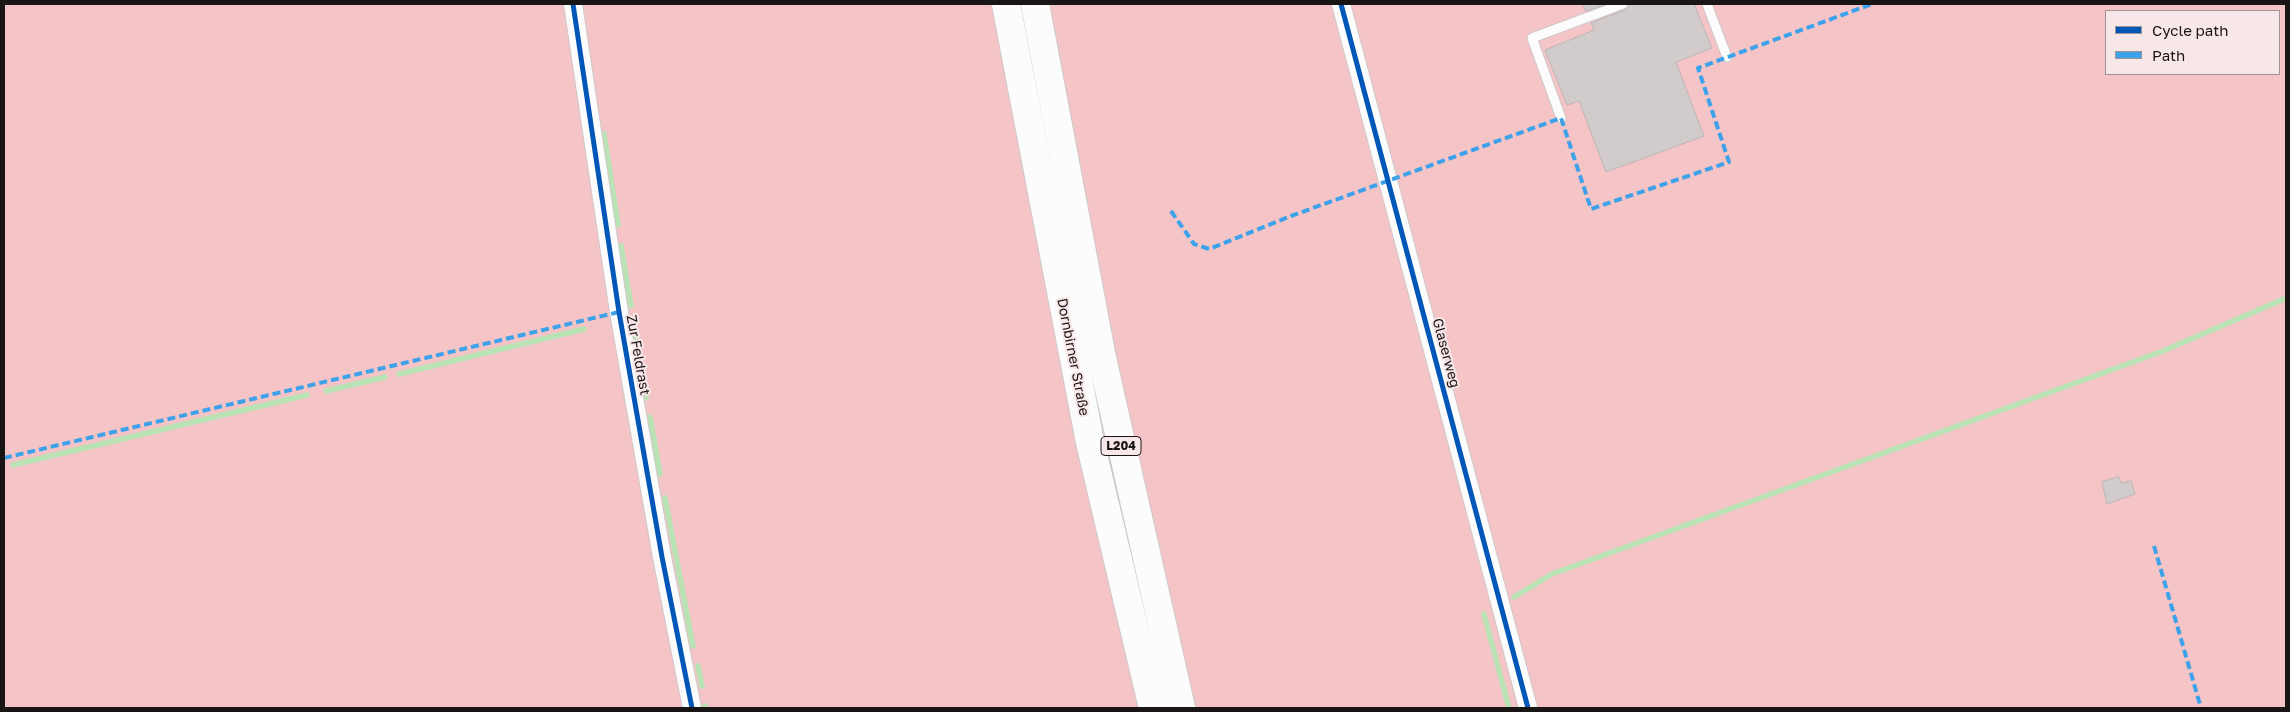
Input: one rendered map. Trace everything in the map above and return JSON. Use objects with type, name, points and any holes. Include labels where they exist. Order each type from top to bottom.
[{"type":"main road","name":"Dornbirner Straße","points":[[1006,4],[1090,442],[1153,708]]},
{"type":"main road","name":"Dornbirner Straße","points":[[1034,4],[1102,358],[1181,708]]},
{"type":"street","name":"Zur Feldrast","points":[[573,4],[619,312],[662,557],[692,708]]},
{"type":"street","name":"Glaserweg","points":[[1341,4],[1528,708]]},
{"type":"lane","points":[[1561,118],[1532,38],[1623,4]]},
{"type":"lane","points":[[1707,4],[1727,57]]},
{"type":"shaded area","points":[[4,4],[2286,4],[2286,708],[4,708]]},
{"type":"building","points":[[1583,4],[1606,4],[1586,11]]},
{"type":"building","points":[[1629,4],[1694,4],[1712,48],[1676,62],[1704,136],[1606,172],[1579,101],[1567,105],[1545,50],[1594,30],[1591,23],[1625,10]]},
{"type":"building","points":[[2119,477],[2121,483],[2131,481],[2135,494],[2107,504],[2102,482]]},
{"type":"waterway","points":[[604,134],[618,225]]},
{"type":"waterway","points":[[621,246],[631,306]]},
{"type":"waterway","points":[[1514,597],[1552,574],[2163,351],[2284,299]]},
{"type":"waterway","points":[[634,327],[639,354]]},
{"type":"waterway","points":[[399,374],[584,329]]},
{"type":"waterway","points":[[642,374],[646,398]]},
{"type":"waterway","points":[[326,391],[385,377]]},
{"type":"waterway","points":[[13,465],[307,395]]},
{"type":"waterway","points":[[650,417],[660,474]]},
{"type":"waterway","points":[[665,498],[693,646]]},
{"type":"waterway","points":[[1484,614],[1509,708]]},
{"type":"waterway","points":[[698,666],[702,686]]},
{"type":"marked path","points":[[1171,211],[1194,244],[1209,249],[1291,216],[1561,118],[1591,209],[1729,162],[1698,68],[1872,4]]},
{"type":"marked path","points":[[4,458],[619,312]]},
{"type":"marked path","points":[[2154,546],[2201,708]]},
{"type":"cycle path","points":[[573,4],[619,312],[662,557],[692,708]]},
{"type":"cycle path","points":[[1341,4],[1528,708]]}]
